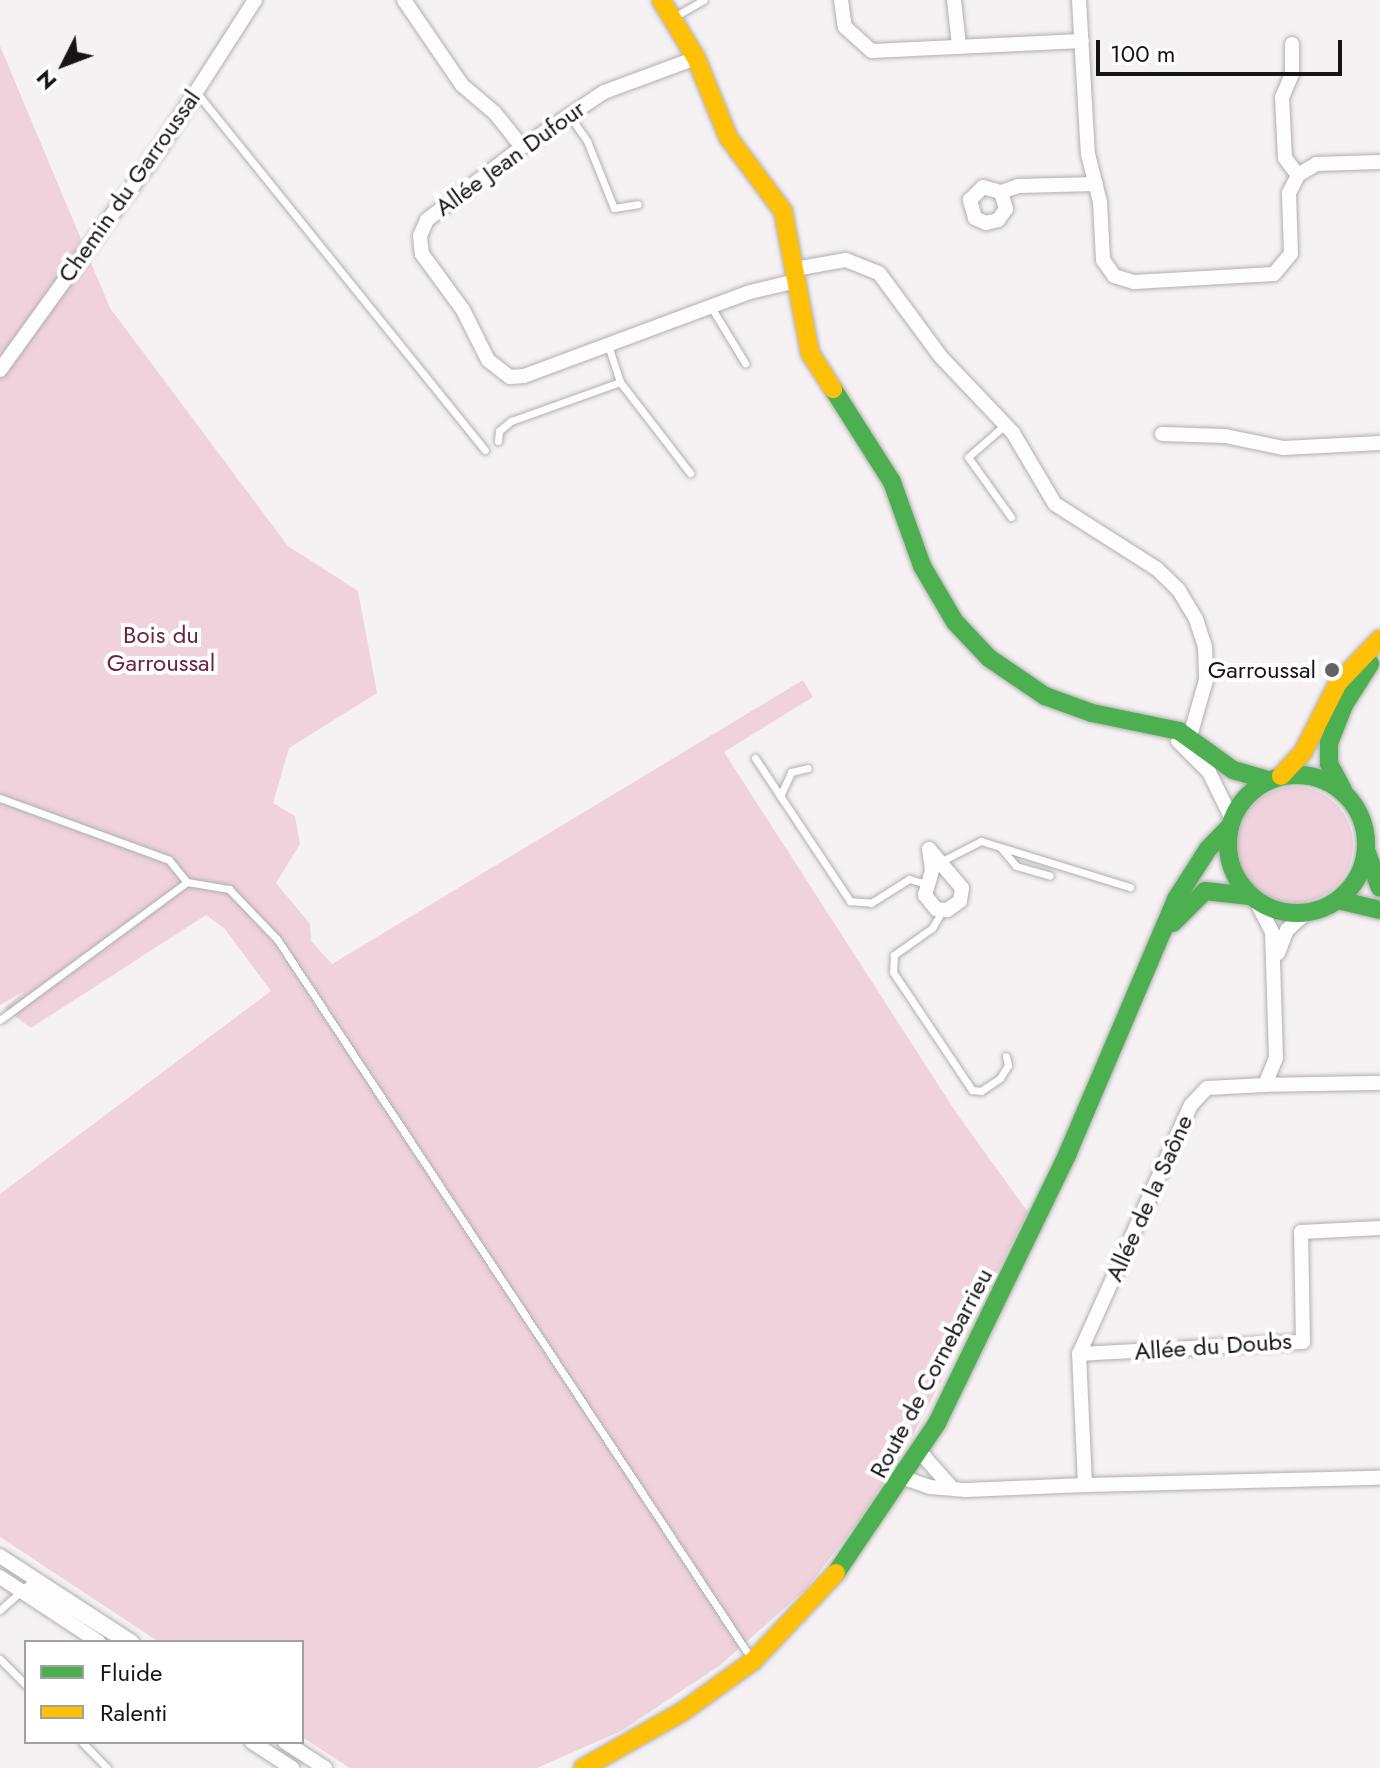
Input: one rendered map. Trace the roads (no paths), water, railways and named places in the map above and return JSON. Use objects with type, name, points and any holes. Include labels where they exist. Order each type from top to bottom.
[{"type":"main road","points":[[661,0],[696,58],[716,116],[783,211],[810,353],[892,482],[930,582],[967,637],[1002,669],[1045,696],[1092,713],[1158,726],[1190,736],[1233,770],[1275,778],[1319,778],[1350,799]]},
{"type":"main road","points":[[1366,850],[1357,878],[1338,900],[1306,913],[1279,911],[1253,898],[1232,869],[1231,822],[1249,794],[1275,778],[1303,752],[1338,683],[1380,639]]},
{"type":"main road","points":[[1380,649],[1344,705],[1329,743],[1332,774],[1363,823],[1366,850],[1380,888]]},
{"type":"main road","name":"Route de Cornebarrieu","points":[[587,1767],[682,1712],[753,1661],[830,1583],[904,1478],[1024,1249],[1192,871],[1231,822]]},
{"type":"main road","name":"Route de Cornebarrieu","points":[[1159,942],[1189,903],[1205,891],[1253,898]]},
{"type":"main road","points":[[1338,900],[1380,910]]},
{"type":"street","name":"Chemin du Garroussal","points":[[0,370],[196,92],[255,0]]},
{"type":"street","points":[[404,0],[462,85],[495,113],[522,147]]},
{"type":"street","points":[[841,0],[845,27],[872,51],[1082,41]]},
{"type":"street","points":[[954,0],[959,45]]},
{"type":"street","points":[[1079,0],[1088,154],[1096,184],[1103,260],[1114,276],[1134,282],[1265,277],[1282,268],[1291,254],[1289,193],[1298,175],[1316,164],[1380,162]]},
{"type":"street","points":[[1292,44],[1292,74],[1282,97],[1285,158],[1298,175]]},
{"type":"street","name":"Allée Jean Dufour","points":[[696,58],[604,92],[522,147],[427,220],[420,236],[422,254],[463,310],[488,360],[506,375],[524,376],[796,275],[846,260],[874,269],[941,357],[1006,424],[1055,504],[1157,569],[1188,602],[1201,629],[1206,671],[1190,736]]},
{"type":"street","points":[[1001,192],[1018,186],[1096,184]]},
{"type":"street","points":[[1162,434],[1225,436],[1283,448],[1380,443]]},
{"type":"street","points":[[1158,726],[1209,772],[1231,822]]},
{"type":"street","points":[[929,849],[942,861],[963,893],[956,905],[942,911],[928,900],[927,884],[932,870],[929,849]]},
{"type":"street","points":[[1253,898],[1269,919],[1276,969],[1276,1058],[1265,1085],[1380,1083]]},
{"type":"street","points":[[1276,969],[1282,937],[1306,913]]},
{"type":"street","name":"Allée de la Saône","points":[[1085,1485],[1079,1354],[1191,1105],[1207,1088],[1265,1085]]},
{"type":"street","name":"Allée du Doubs","points":[[1079,1354],[1303,1342],[1301,1232],[1380,1228]]},
{"type":"street","points":[[920,1452],[951,1487]]},
{"type":"street","points":[[904,1478],[951,1487],[1380,1478]]},
{"type":"street","points":[[0,1556],[129,1640]]},
{"type":"street","points":[[0,1577],[96,1640]]},
{"type":"street","points":[[255,1744],[292,1768]]},
{"type":"street","points":[[288,1744],[325,1768]]},
{"type":"lane","points":[[672,18],[704,0]]},
{"type":"lane","points":[[196,92],[485,450]]},
{"type":"lane","points":[[569,115],[587,141],[614,208],[638,204]]},
{"type":"lane","points":[[711,307],[745,363]]},
{"type":"lane","points":[[608,345],[620,382],[690,473]]},
{"type":"lane","points":[[498,441],[499,431],[511,421],[620,382]]},
{"type":"lane","points":[[1006,424],[968,457],[1011,517]]},
{"type":"lane","points":[[755,758],[850,901],[871,903],[909,879],[927,884]]},
{"type":"lane","points":[[780,796],[791,772],[808,768]]},
{"type":"lane","points":[[0,798],[169,860],[187,882],[229,889],[277,939],[753,1661]]},
{"type":"lane","points":[[942,861],[970,843],[1001,848],[1130,887]]},
{"type":"lane","points":[[1001,848],[1016,866],[1050,876]]},
{"type":"lane","points":[[0,1020],[187,882]]},
{"type":"lane","points":[[942,911],[932,928],[894,955],[893,972],[972,1090],[981,1091],[1000,1078],[1007,1069],[1006,1056]]},
{"type":"lane","points":[[0,1564],[23,1571]]},
{"type":"lane","points":[[0,1610],[28,1585],[118,1640]]},
{"type":"lane","points":[[0,1659],[24,1683]]},
{"type":"lane","points":[[84,1744],[107,1768]]},
{"type":"place","name":"Garroussal","points":[[1332,670]]},
{"type":"park label","name":"Bois du Garroussal","points":[[161,649]]}]
